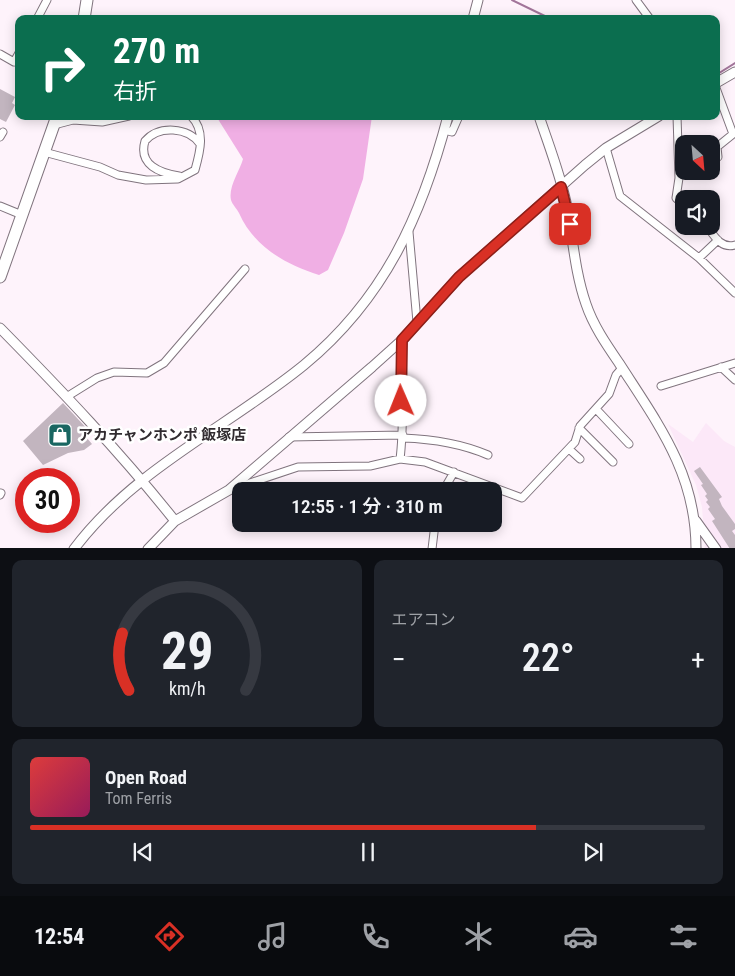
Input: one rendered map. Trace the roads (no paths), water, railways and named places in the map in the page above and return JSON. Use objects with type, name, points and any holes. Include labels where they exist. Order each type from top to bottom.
[{"type":"highway","points":[[85,15],[87,0]]},
{"type":"highway","points":[[0,277],[55,121]]},
{"type":"street","points":[[39,15],[47,0]]},
{"type":"street","points":[[474,15],[478,0]]},
{"type":"street","points":[[636,0],[647,15]]},
{"type":"street","points":[[0,54],[15,62]]},
{"type":"street","points":[[720,81],[735,72]]},
{"type":"street","points":[[720,98],[734,134],[720,146]]},
{"type":"street","points":[[55,121],[102,122],[111,120]]},
{"type":"street","points":[[44,152],[100,167],[118,175],[146,180],[184,177],[195,170],[200,145],[201,131],[194,120]]},
{"type":"street","points":[[74,548],[113,504],[142,479],[304,365],[342,328],[371,294],[390,267],[409,232],[427,187],[447,120]]},
{"type":"street","points":[[444,130],[452,132],[457,120]]},
{"type":"street","points":[[541,120],[561,187],[585,303],[601,336],[674,451],[683,471],[695,519],[696,548]]},
{"type":"street","points":[[148,548],[175,521],[229,490],[402,340],[459,277],[606,148],[653,120]]},
{"type":"street","points":[[676,190],[680,178],[677,120]]},
{"type":"street","points":[[184,177],[163,173],[151,167],[144,154],[145,141],[155,132],[181,131],[194,136],[200,145]]},
{"type":"street","points":[[606,148],[620,196],[699,258],[735,293]]},
{"type":"street","points":[[0,206],[22,215]]},
{"type":"street","points":[[409,232],[418,322]]},
{"type":"street","points":[[714,235],[718,240],[730,246],[735,245]]},
{"type":"street","points":[[699,258],[718,240]]},
{"type":"street","points":[[68,396],[97,378],[114,372],[147,373],[164,363],[244,269]]},
{"type":"street","points":[[0,328],[68,396],[142,479],[175,521]]},
{"type":"street","points":[[400,459],[403,436],[402,340]]},
{"type":"street","points":[[661,386],[735,363]]},
{"type":"street","points":[[721,367],[735,380]]},
{"type":"street","points":[[229,490],[298,467],[370,466],[400,459],[425,462],[522,498],[575,442],[580,428],[609,394],[616,375],[622,368]]},
{"type":"street","points":[[596,410],[629,444]]},
{"type":"street","points":[[580,428],[613,462]]},
{"type":"street","points":[[290,437],[403,436],[433,439],[468,447],[488,455]]},
{"type":"street","points":[[569,449],[580,459]]},
{"type":"street","points":[[448,482],[454,472]]},
{"type":"street","points":[[695,519],[716,548]]},
{"type":"street","points":[[432,548],[434,532]]},
{"type":"waterway","points":[[512,0],[543,15]]},
{"type":"waterway","points":[[720,72],[735,63]]},
{"type":"place","name":"アカチャンホンポ 飯塚店","points":[[60,435]]}]
